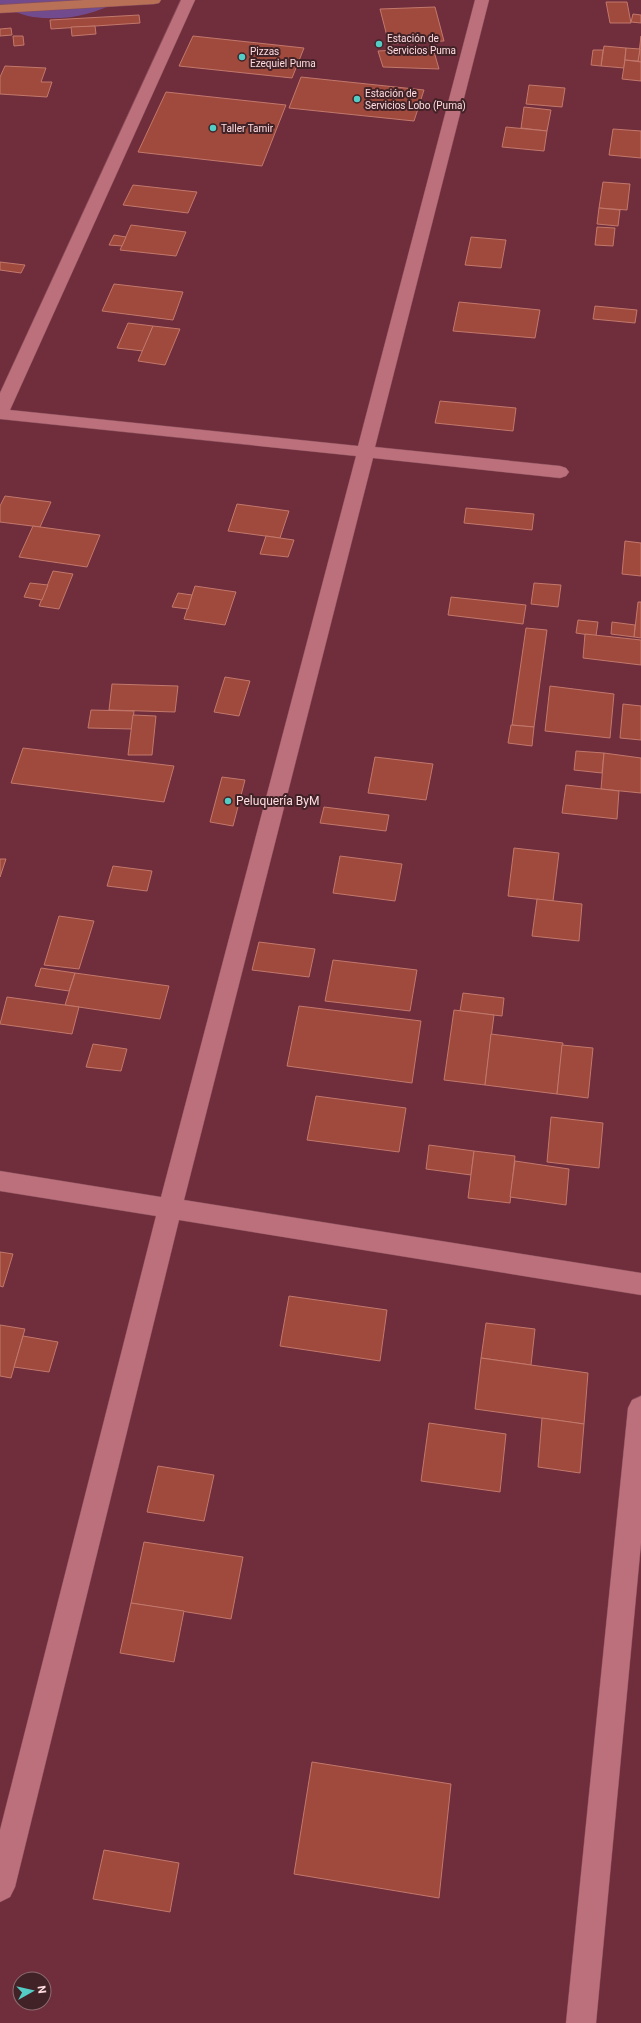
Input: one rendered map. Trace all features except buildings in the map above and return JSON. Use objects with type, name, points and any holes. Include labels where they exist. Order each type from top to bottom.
[{"type":"main road","points":[[0,9],[154,0]]},
{"type":"street","points":[[188,0],[0,413],[560,472]]},
{"type":"street","points":[[0,1887],[170,1210],[482,0]]},
{"type":"street","points":[[0,1181],[170,1210],[641,1284]]},
{"type":"street","points":[[581,2023],[641,1408]]},
{"type":"shaded area","points":[[0,0],[119,0],[99,10],[78,16],[67,18],[44,18],[0,10]]},
{"type":"place","name":"Estación de Servicios Puma","points":[[379,44]]},
{"type":"place","name":"Pizzas Ezequiel Puma","points":[[242,57]]},
{"type":"place","name":"Estación de Servicios Lobo (Puma)","points":[[357,99]]},
{"type":"place","name":"Taller Tamir","points":[[213,128]]},
{"type":"place","name":"Peluquería ByM","points":[[228,801]]}]
